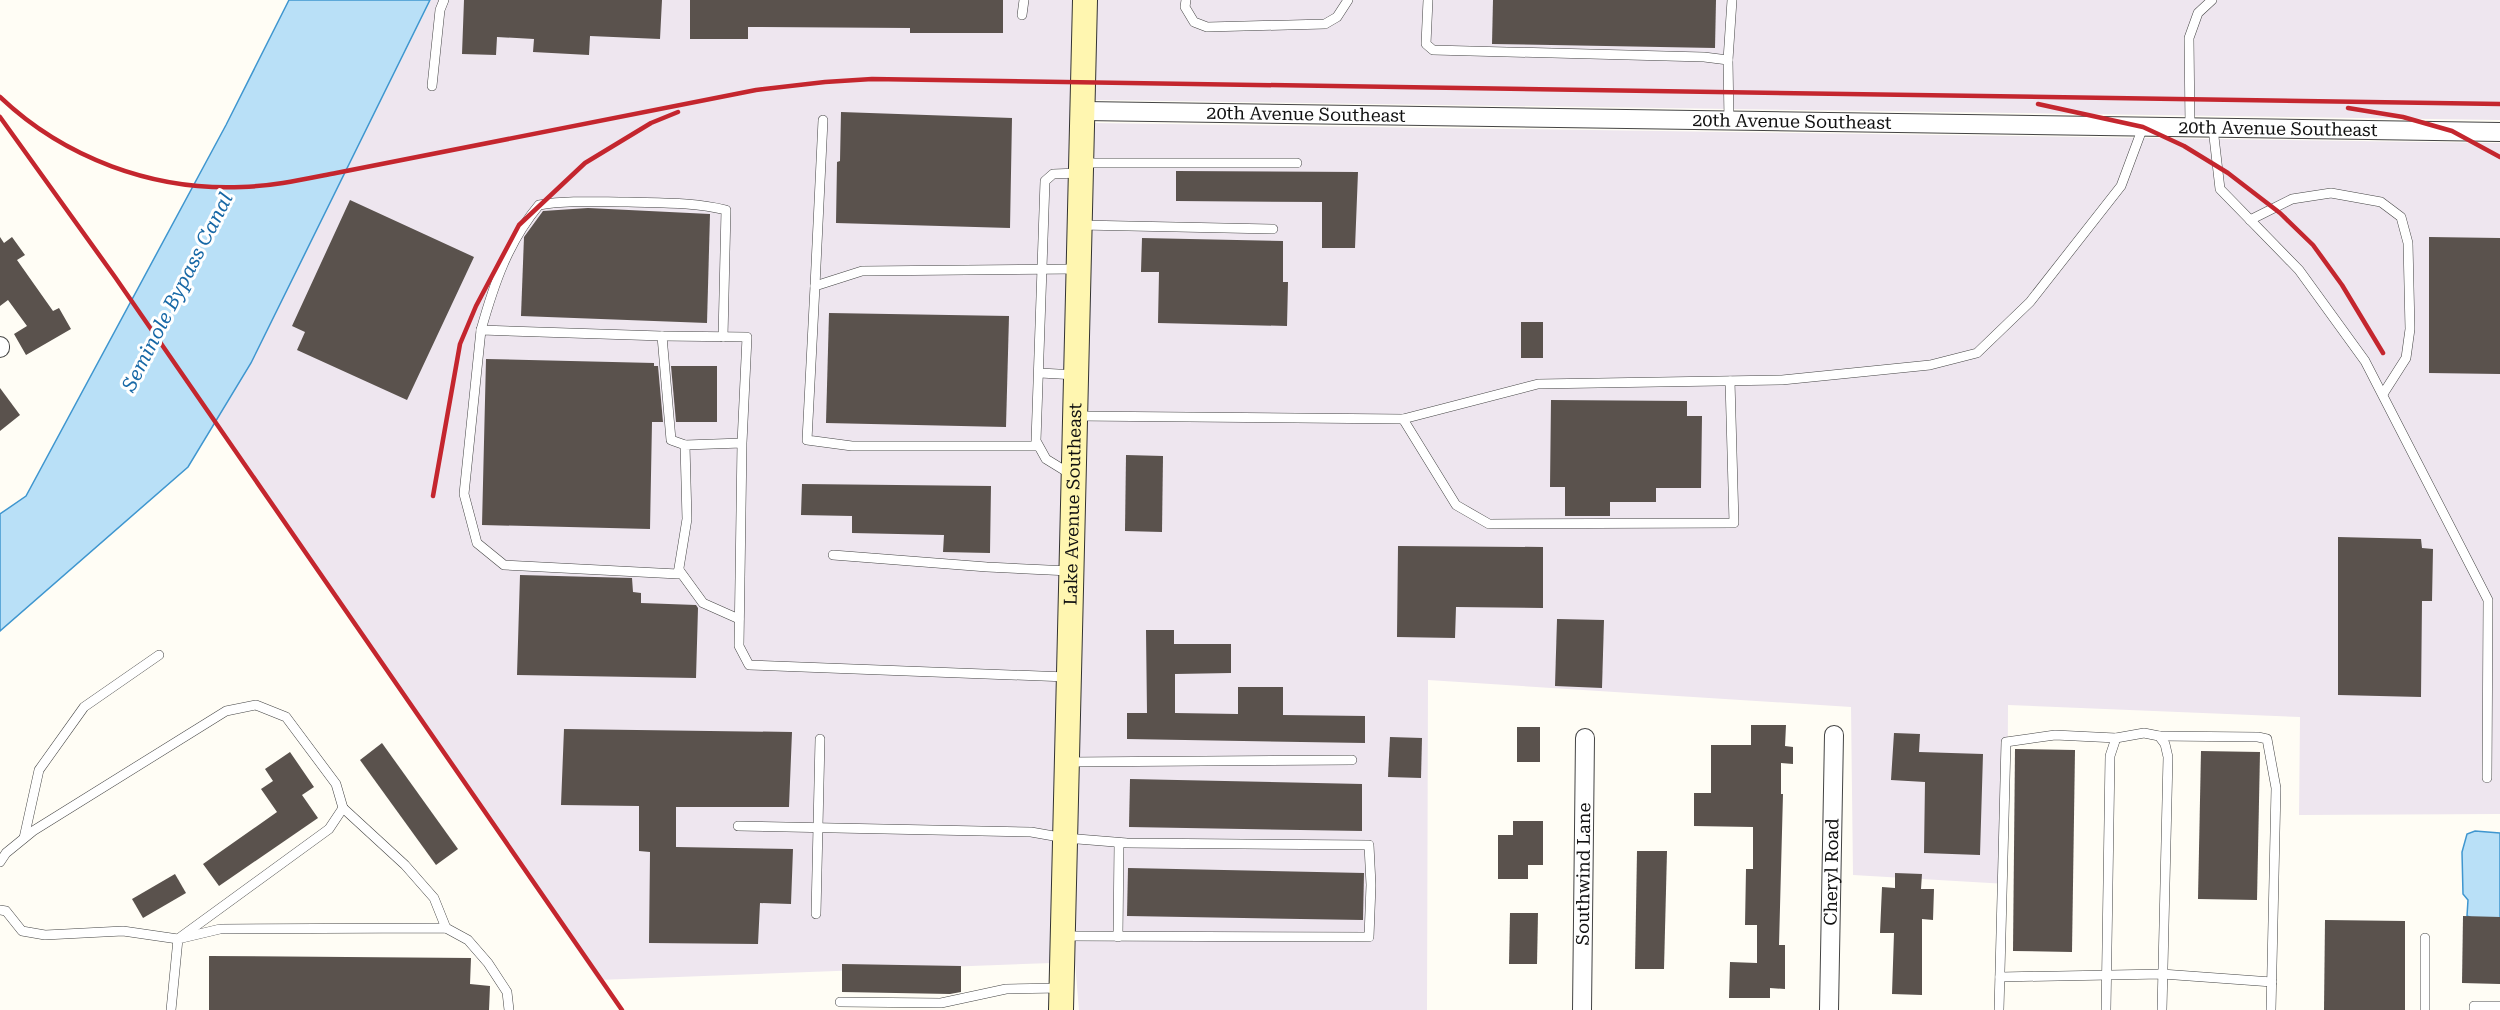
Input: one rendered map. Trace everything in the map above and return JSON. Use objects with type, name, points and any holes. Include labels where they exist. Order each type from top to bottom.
[{"type":"street","name":"Lake Avenue Southeast","points":[[1061,999],[1085,0]]},
{"type":"street","name":"20th Avenue Southeast","points":[[1084,111],[2500,132]]},
{"type":"street","name":"Cheryl Road","points":[[1829,1010],[1834,735]]},
{"type":"street","name":"Southwind Lane","points":[[1582,1010],[1585,738]]},
{"type":"lane","points":[[432,86],[440,10],[444,0]]},
{"type":"lane","points":[[1023,15],[1024,0]]},
{"type":"lane","points":[[1186,0],[1185,7],[1194,22],[1207,27],[1325,24],[1337,17],[1348,0]]},
{"type":"lane","points":[[1428,0],[1426,44],[1433,50],[1704,57],[1728,60]]},
{"type":"lane","points":[[1729,121],[1728,60],[1732,0]]},
{"type":"lane","points":[[2190,127],[2189,38],[2198,13],[2212,0]]},
{"type":"lane","points":[[822,120],[807,440],[852,446],[1037,446]]},
{"type":"lane","points":[[1076,416],[1403,419],[1538,384],[1782,380],[1930,365],[1977,353],[2030,302],[2121,186],[2143,127]]},
{"type":"lane","points":[[2213,128],[2220,189],[2299,270],[2366,361],[2488,600],[2487,778]]},
{"type":"lane","points":[[1074,476],[1046,459],[1037,446],[1045,181],[1053,174],[1082,168],[1297,163]]},
{"type":"lane","points":[[2250,220],[2292,198],[2331,193],[2381,202],[2401,216],[2408,243],[2410,329],[2406,358],[2383,394]]},
{"type":"lane","points":[[685,445],[687,519],[678,574],[504,566],[477,543],[464,494],[481,330],[495,281],[524,223],[539,205],[565,201],[708,205],[726,210],[723,337]]},
{"type":"lane","points":[[1081,225],[1272,229]]},
{"type":"lane","points":[[815,286],[861,271],[1080,269]]},
{"type":"lane","points":[[481,330],[747,337],[742,443],[739,646],[749,665],[1069,677]]},
{"type":"lane","points":[[662,336],[671,440],[685,445],[742,443]]},
{"type":"lane","points":[[1040,373],[1077,375]]},
{"type":"lane","points":[[1403,419],[1456,505],[1489,524],[1734,523],[1730,381]]},
{"type":"lane","points":[[833,555],[1072,571]]},
{"type":"lane","points":[[679,570],[704,603],[739,619]]},
{"type":"lane","points":[[24,838],[39,770],[84,707],[159,655]]},
{"type":"lane","points":[[0,862],[6,853],[24,838],[226,711],[256,705],[286,717],[336,784],[343,808],[405,865],[434,898],[446,928]]},
{"type":"lane","points":[[1999,1010],[2006,742],[2055,735],[2116,738],[2144,733],[2159,736],[2267,739],[2276,788],[2271,1010]]},
{"type":"lane","points":[[2159,736],[2165,744],[2168,757],[2162,1010]]},
{"type":"lane","points":[[2106,1010],[2110,756],[2116,738]]},
{"type":"lane","points":[[816,914],[820,739]]},
{"type":"lane","points":[[1067,762],[1352,760]]},
{"type":"lane","points":[[171,1010],[177,939],[329,829],[343,808]]},
{"type":"lane","points":[[738,826],[1031,832],[1119,843],[1369,845],[1371,885],[1369,937],[1063,936]]},
{"type":"lane","points":[[1118,937],[1119,843]]},
{"type":"lane","points":[[0,910],[6,911],[22,931],[45,935],[123,931],[177,939],[220,929],[446,928],[468,940],[488,963],[507,992],[509,1010]]},
{"type":"lane","points":[[2425,938],[2425,1010]]},
{"type":"lane","points":[[2000,977],[2162,974],[2272,982]]},
{"type":"lane","points":[[840,1002],[941,1003],[1006,989],[1061,999]]},
{"type":"lane","points":[[2474,1010],[2474,1006],[2500,1006]]},
{"type":"shaded area","points":[[431,0],[1076,0],[1052,963],[598,980],[216,421],[251,363]]},
{"type":"shaded area","points":[[1096,0],[2500,0],[2500,120],[1094,100]]},
{"type":"shaded area","points":[[1094,123],[2500,143],[2500,814],[2299,815],[2300,717],[2008,705],[2007,884],[1853,875],[1851,707],[1428,680],[1427,1010],[1079,1010],[1075,963],[1072,962]]},
{"type":"water","name":"Seminole Bypass Canal","points":[[289,0],[430,0],[251,363],[188,467],[0,631],[0,514],[26,496],[226,125]]},
{"type":"water","points":[[2475,831],[2500,833],[2500,920],[2477,920],[2467,916],[2468,900],[2463,894],[2462,852],[2467,834]]},
{"type":"building","points":[[464,0],[662,0],[660,39],[590,36],[589,55],[533,52],[534,39],[497,37],[496,55],[462,54]]},
{"type":"building","points":[[690,0],[1003,0],[1003,33],[910,33],[910,28],[748,27],[748,39],[690,39]]},
{"type":"building","points":[[1493,0],[1716,0],[1715,48],[1492,44]]},
{"type":"building","points":[[841,112],[1012,118],[1010,228],[836,223]]},
{"type":"building","points":[[1176,171],[1358,172],[1355,248],[1322,248],[1322,202],[1176,201]]},
{"type":"building","points":[[350,200],[474,257],[407,400],[297,350],[305,332],[292,326]]},
{"type":"building","points":[[588,208],[710,214],[707,323],[521,316],[524,237],[543,211]]},
{"type":"building","points":[[0,237],[4,243],[12,237],[25,255],[17,260],[53,311],[59,308],[71,329],[26,355],[14,334],[27,326],[8,300],[0,306]]},
{"type":"building","points":[[2429,237],[2500,238],[2500,374],[2429,373]]},
{"type":"building","points":[[1142,238],[1283,241],[1283,282],[1288,282],[1287,326],[1158,323],[1159,272],[1141,272]]},
{"type":"building","points":[[829,313],[1009,316],[1006,427],[826,423]]},
{"type":"building","points":[[1521,322],[1543,322],[1543,358],[1521,358]]},
{"type":"building","points":[[486,359],[654,363],[654,366],[658,366],[663,422],[652,422],[650,529],[482,525]]},
{"type":"building","points":[[671,366],[717,366],[717,422],[676,422]]},
{"type":"building","points":[[0,388],[20,415],[0,431]]},
{"type":"building","points":[[1551,400],[1687,401],[1687,416],[1702,416],[1701,488],[1656,488],[1656,502],[1610,502],[1610,516],[1565,516],[1565,487],[1550,487]]},
{"type":"building","points":[[1126,455],[1163,456],[1162,532],[1125,531]]},
{"type":"building","points":[[802,484],[991,486],[990,553],[943,552],[944,535],[852,533],[852,516],[801,515]]},
{"type":"building","points":[[2338,537],[2421,539],[2422,548],[2433,549],[2432,601],[2422,601],[2421,697],[2338,695]]},
{"type":"building","points":[[1398,546],[1543,547],[1543,608],[1456,607],[1455,638],[1397,637]]},
{"type":"building","points":[[520,575],[632,578],[633,592],[641,593],[641,603],[696,605],[698,608],[696,678],[517,675]]},
{"type":"building","points":[[1557,619],[1604,620],[1602,688],[1555,686]]},
{"type":"building","points":[[1146,630],[1174,630],[1174,644],[1231,644],[1231,673],[1175,674],[1175,713],[1238,714],[1238,687],[1283,687],[1283,715],[1365,716],[1365,743],[1127,739],[1127,713],[1147,713]]},
{"type":"building","points":[[1751,725],[1786,725],[1785,746],[1793,747],[1793,764],[1781,763],[1781,794],[1783,794],[1779,945],[1785,945],[1785,989],[1770,988],[1770,998],[1729,998],[1730,962],[1757,963],[1757,925],[1745,925],[1746,869],[1753,869],[1753,827],[1694,826],[1694,793],[1711,793],[1711,745],[1751,745]]},
{"type":"building","points":[[1517,727],[1540,727],[1540,762],[1517,762]]},
{"type":"building","points":[[564,729],[792,732],[789,807],[676,807],[676,847],[793,849],[791,904],[760,903],[758,944],[649,943],[650,852],[639,851],[639,806],[561,805]]},
{"type":"building","points":[[1894,733],[1920,734],[1919,752],[1983,754],[1980,855],[1924,853],[1925,782],[1891,780]]},
{"type":"building","points":[[1390,737],[1422,738],[1421,778],[1388,777]]},
{"type":"building","points":[[382,743],[458,849],[436,865],[360,760]]},
{"type":"building","points":[[2015,749],[2075,750],[2072,952],[2013,951]]},
{"type":"building","points":[[2201,751],[2260,752],[2257,900],[2198,899]]},
{"type":"building","points":[[290,752],[314,787],[302,795],[318,818],[219,886],[203,864],[277,812],[261,789],[273,781],[265,769]]},
{"type":"building","points":[[1130,779],[1362,784],[1362,831],[1129,827]]},
{"type":"building","points":[[1513,821],[1543,821],[1543,865],[1528,865],[1528,879],[1498,879],[1498,835],[1513,835]]},
{"type":"building","points":[[1637,851],[1667,851],[1664,969],[1635,969]]},
{"type":"building","points":[[1128,868],[1364,873],[1363,920],[1127,916]]},
{"type":"building","points":[[1895,873],[1922,874],[1921,889],[1934,889],[1933,920],[1922,919],[1922,995],[1892,994],[1894,933],[1880,933],[1882,887],[1895,888]]},
{"type":"building","points":[[175,874],[186,893],[143,918],[132,899]]},
{"type":"building","points":[[1510,913],[1538,913],[1537,964],[1509,964]]},
{"type":"building","points":[[2463,916],[2500,917],[2500,984],[2462,983]]},
{"type":"building","points":[[2325,920],[2405,921],[2405,1010],[2324,1010]]},
{"type":"building","points":[[209,956],[471,958],[470,984],[490,986],[489,1010],[209,1010]]},
{"type":"building","points":[[842,964],[961,966],[961,992],[950,994],[842,992]]},
{"type":"railway","points":[[0,97],[25,119],[81,153],[143,176],[209,187],[242,187],[301,180],[756,90],[872,79],[2500,104]]},
{"type":"railway","points":[[2038,104],[2143,127],[2184,146],[2228,173],[2280,213],[2313,245],[2342,285],[2383,353]]},
{"type":"railway","points":[[2348,108],[2403,117],[2452,131],[2500,157]]},
{"type":"railway","points":[[433,496],[460,344],[476,306],[519,225],[585,163],[651,123],[678,112]]},
{"type":"railway","points":[[0,117],[115,277],[622,1010]]}]
